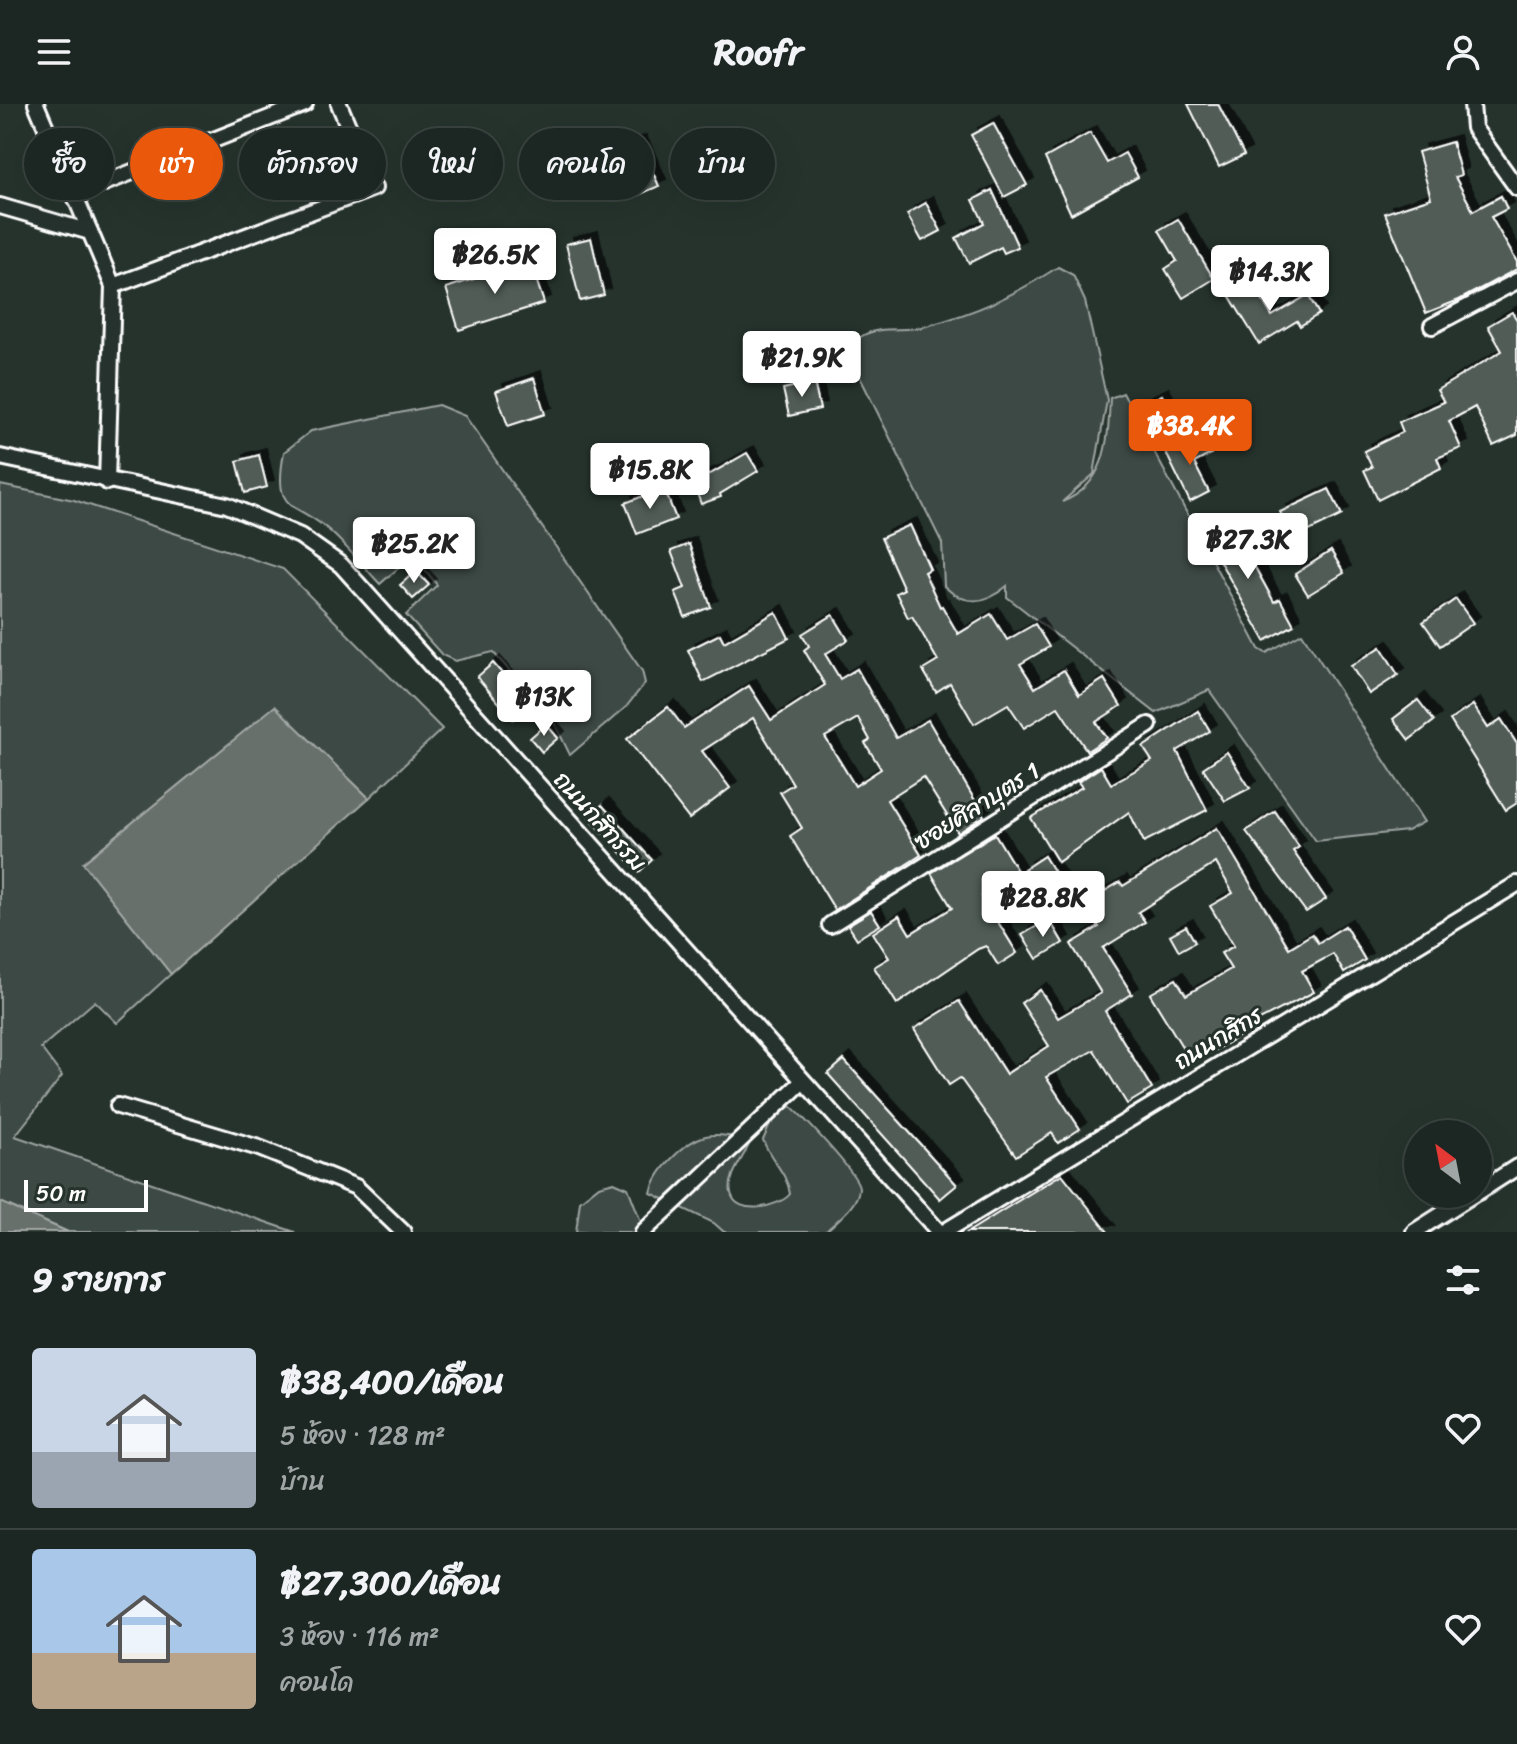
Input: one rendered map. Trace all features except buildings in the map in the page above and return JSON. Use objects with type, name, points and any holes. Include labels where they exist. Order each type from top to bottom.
[{"type":"street","points":[[36,104],[46,128]]},
{"type":"street","points":[[114,179],[305,104]]},
{"type":"street","points":[[113,286],[374,188],[339,104]]},
{"type":"street","points":[[1472,104],[1474,128],[1517,188]]},
{"type":"street","points":[[76,200],[113,286],[107,482]]},
{"type":"street","points":[[0,206],[90,232]]},
{"type":"street","points":[[1432,326],[1517,281]]},
{"type":"street","name":"ถนนกสิกรรม","points":[[0,457],[227,505],[300,536],[341,565],[802,1082],[941,1232]]},
{"type":"street","name":"ซอยศิลาบุตร 1","points":[[830,925],[1149,725]]},
{"type":"street","name":"ถนนกสิกร","points":[[941,1232],[1517,884]]},
{"type":"street","points":[[643,1232],[802,1082]]},
{"type":"street","points":[[118,1106],[259,1148],[356,1187],[403,1232]]},
{"type":"street","points":[[1492,1183],[1517,1167]]},
{"type":"street","points":[[1414,1232],[1452,1208]]},
{"type":"shaded area","points":[[1058,267],[1073,275],[1085,301],[1107,400],[1094,474],[1062,502],[1077,494],[1096,473],[1106,445],[1110,398],[1123,393],[1259,649],[1266,653],[1302,633],[1424,822],[1407,831],[1316,841],[1209,690],[1156,713],[1007,597],[1007,586],[983,599],[967,600],[944,586],[942,543],[853,363],[855,345],[859,338],[869,333],[923,327],[961,316],[1025,287]]},
{"type":"shaded area","points":[[438,405],[465,416],[642,671],[645,683],[626,707],[570,755],[553,720],[493,652],[455,661],[442,655],[406,615],[437,585],[419,562],[404,563],[380,584],[332,533],[284,497],[281,473],[284,452],[311,431]]},
{"type":"shaded area","points":[[0,485],[74,500],[283,569],[442,729],[369,798],[275,707],[83,863],[171,974],[117,1023],[95,1001],[41,1048],[62,1076],[15,1136],[295,1232],[68,1232],[0,1202]]},
{"type":"shaded area","points":[[275,706],[369,798],[171,974],[83,863]]},
{"type":"shaded area","points":[[787,1103],[840,1158],[857,1181],[859,1188],[855,1201],[825,1232],[724,1232],[714,1223],[651,1193],[659,1174],[674,1156],[693,1141],[718,1135],[751,1140],[730,1186],[735,1200],[741,1205],[759,1207],[785,1199],[790,1194],[788,1186],[763,1140],[775,1113]]},
{"type":"shaded area","points":[[614,1182],[628,1188],[645,1232],[576,1232],[580,1201],[599,1186]]},
{"type":"shaded area","points":[[0,1202],[68,1232],[0,1232]]}]
